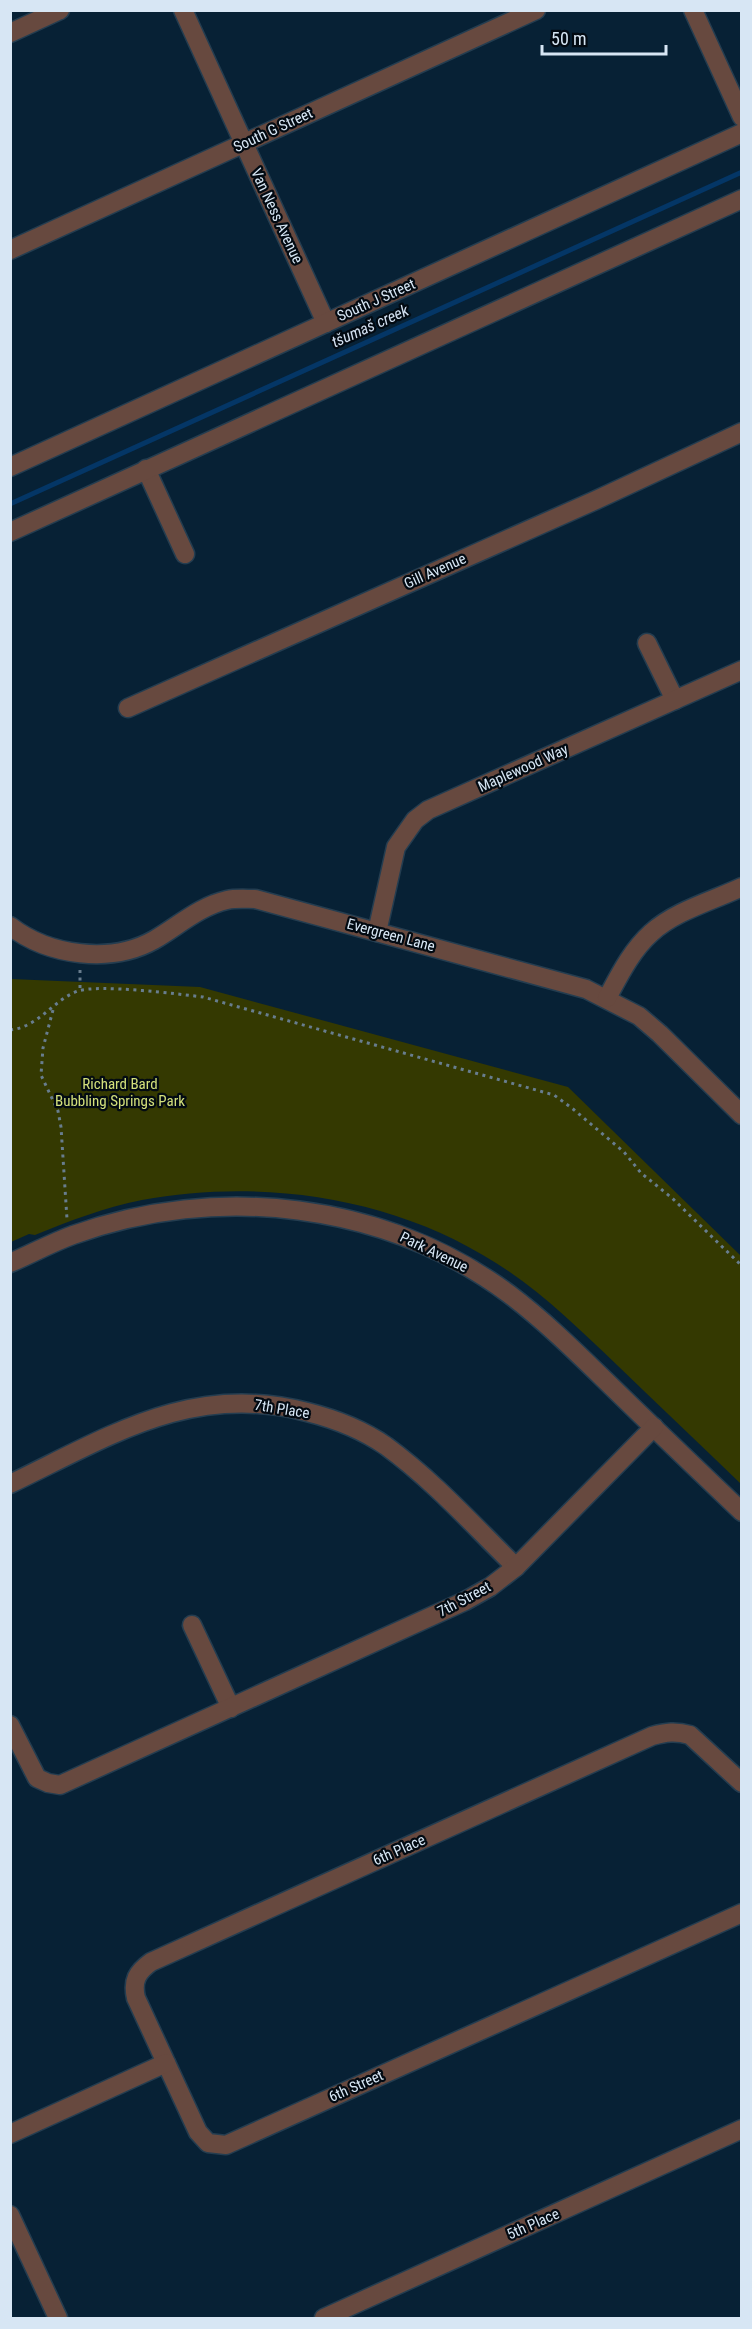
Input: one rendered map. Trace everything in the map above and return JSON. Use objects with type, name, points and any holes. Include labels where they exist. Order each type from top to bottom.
[{"type":"street","points":[[10,33],[60,10]]},
{"type":"street","name":"Van Ness Avenue","points":[[183,10],[326,323]]},
{"type":"street","name":"South G Street","points":[[10,250],[536,10]]},
{"type":"street","points":[[693,10],[741,117]]},
{"type":"street","name":"South J Street","points":[[10,466],[741,133]]},
{"type":"street","points":[[10,532],[741,199]]},
{"type":"street","name":"Gill Avenue","points":[[128,708],[596,500],[741,432]]},
{"type":"street","points":[[146,469],[184,554]]},
{"type":"street","points":[[646,643],[675,700]]},
{"type":"street","name":"Maplewood Way","points":[[377,932],[396,847],[415,820],[428,810],[741,670]]},
{"type":"street","points":[[607,998],[627,963],[652,932],[667,921],[741,887]]},
{"type":"street","name":"Evergreen Lane","points":[[10,926],[42,944],[60,950],[110,953],[135,948],[153,940],[202,909],[228,900],[255,899],[586,989],[607,998],[639,1016],[660,1034],[741,1114]]},
{"type":"street","name":"Park Avenue","points":[[10,1263],[73,1235],[111,1223],[168,1211],[215,1206],[274,1207],[336,1216],[413,1239],[466,1267],[508,1293],[550,1327],[741,1512]]},
{"type":"street","name":"7th Place","points":[[10,1484],[135,1424],[172,1411],[201,1406],[237,1404],[291,1408],[349,1425],[384,1445],[420,1473],[516,1567]]},
{"type":"street","name":"7th Street","points":[[10,1725],[37,1778],[60,1785],[465,1601],[490,1587],[516,1567],[654,1427]]},
{"type":"street","points":[[192,1625],[231,1708]]},
{"type":"street","name":"6th Place","points":[[166,2063],[136,1998],[134,1986],[142,1968],[151,1962],[629,1746],[665,1732],[680,1732],[690,1736],[741,1782]]},
{"type":"street","name":"6th Street","points":[[166,2063],[198,2132],[208,2143],[226,2145],[741,1913]]},
{"type":"street","points":[[10,2134],[166,2063]]},
{"type":"street","name":"5th Place","points":[[324,2319],[741,2129]]},
{"type":"street","points":[[10,2215],[58,2319]]},
{"type":"path","points":[[10,1029],[31,1025],[77,992],[90,988],[204,998],[554,1095],[624,1152],[641,1173],[672,1198],[741,1266]]},
{"type":"path","points":[[53,1008],[43,1048],[40,1076],[58,1111],[67,1221],[73,1235]]},
{"type":"green space","name":"Richard Bard Bubbling Springs Park","points":[[11,979],[200,987],[568,1087],[741,1256],[741,1484],[544,1298],[496,1263],[456,1240],[414,1222],[370,1208],[325,1198],[233,1191],[187,1194],[128,1203],[35,1235],[29,1234],[11,1242]]},
{"type":"waterway","name":"tšumaš creek","points":[[10,504],[742,172]]}]
